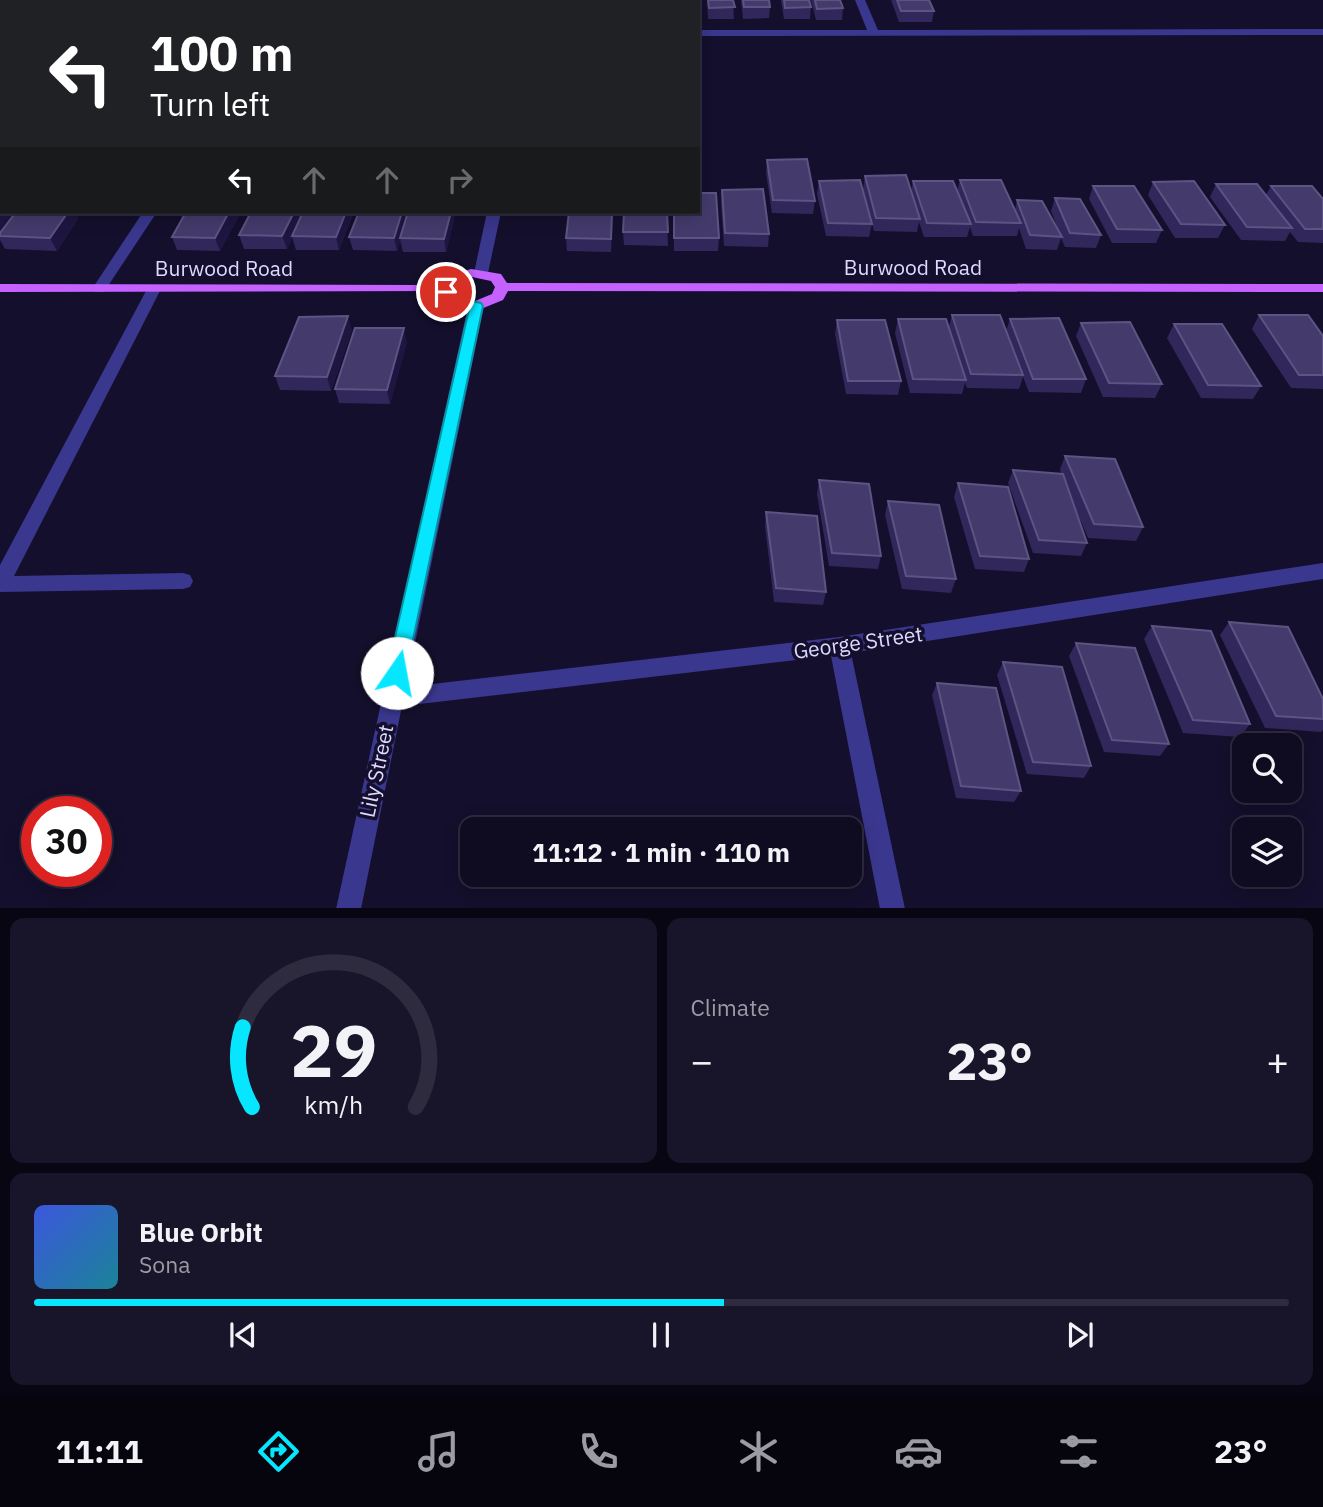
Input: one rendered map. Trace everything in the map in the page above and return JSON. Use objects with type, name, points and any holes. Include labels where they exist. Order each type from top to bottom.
[{"type":"main road","name":"Burwood Road","points":[[0,288],[418,289],[448,286],[461,276],[481,273]]},
{"type":"main road","points":[[448,286],[446,292],[452,301],[476,306],[498,297],[502,287],[496,277],[481,273]]},
{"type":"main road","name":"Burwood Road","points":[[502,287],[1323,288]]},
{"type":"street","points":[[860,0],[874,33]]},
{"type":"street","points":[[700,33],[1323,32]]},
{"type":"street","points":[[99,289],[149,214]]},
{"type":"street","points":[[481,273],[494,214]]},
{"type":"street","points":[[155,289],[0,584],[183,581]]},
{"type":"street","name":"Lily Street","points":[[348,908],[476,306]]},
{"type":"street","name":"George Street","points":[[391,698],[839,646],[1323,571]]},
{"type":"street","points":[[839,646],[893,908]]},
{"type":"building","points":[[708,0],[733,0],[735,7],[709,8]]},
{"type":"building","points":[[743,0],[769,0],[770,7],[744,7]]},
{"type":"building","points":[[784,0],[809,0],[811,7],[785,8]]},
{"type":"building","points":[[815,0],[840,0],[843,8],[817,9]]},
{"type":"building","points":[[897,0],[929,0],[934,11],[901,11]]},
{"type":"building","points":[[807,159],[815,201],[773,200],[767,160]]},
{"type":"building","points":[[906,175],[920,219],[876,218],[865,176]]},
{"type":"building","points":[[860,180],[872,224],[828,223],[819,181]]},
{"type":"building","points":[[960,180],[1001,180],[1021,223],[976,222]]},
{"type":"building","points":[[913,181],[953,181],[971,224],[927,223]]},
{"type":"building","points":[[1194,181],[1225,225],[1181,224],[1153,182]]},
{"type":"building","points":[[1216,184],[1257,184],[1292,228],[1247,227]]},
{"type":"building","points":[[1093,186],[1134,186],[1162,230],[1117,229]]},
{"type":"building","points":[[1271,186],[1312,186],[1323,199],[1323,229],[1305,229]]},
{"type":"building","points":[[763,189],[769,234],[725,233],[722,190]]},
{"type":"building","points":[[700,193],[716,193],[719,238],[674,238],[674,214],[700,214]]},
{"type":"building","points":[[1055,198],[1080,199],[1101,235],[1070,233]]},
{"type":"building","points":[[1017,200],[1042,201],[1062,237],[1030,235]]},
{"type":"building","points":[[14,214],[67,214],[50,238],[0,236]]},
{"type":"building","points":[[185,214],[228,214],[215,238],[172,237]]},
{"type":"building","points":[[250,214],[293,214],[282,236],[239,235]]},
{"type":"building","points":[[302,214],[345,214],[336,237],[292,236]]},
{"type":"building","points":[[358,214],[401,214],[394,238],[349,237]]},
{"type":"building","points":[[407,214],[450,214],[444,239],[400,238]]},
{"type":"building","points":[[569,214],[612,214],[611,239],[566,238]]},
{"type":"building","points":[[624,214],[667,214],[668,232],[623,232]]},
{"type":"building","points":[[952,315],[1000,315],[1023,375],[971,374]]},
{"type":"building","points":[[1259,315],[1308,315],[1323,336],[1323,375],[1299,375]]},
{"type":"building","points":[[348,316],[327,377],[275,376],[299,317]]},
{"type":"building","points":[[1059,318],[1086,379],[1033,379],[1010,319]]},
{"type":"building","points":[[898,319],[946,319],[966,380],[913,379]]},
{"type":"building","points":[[837,320],[885,320],[901,381],[848,381]]},
{"type":"building","points":[[1130,322],[1162,384],[1109,383],[1081,323]]},
{"type":"building","points":[[1174,324],[1222,324],[1261,386],[1208,385]]},
{"type":"building","points":[[355,328],[404,328],[387,390],[335,389]]},
{"type":"building","points":[[1065,456],[1115,459],[1143,527],[1094,524]]},
{"type":"building","points":[[1013,470],[1063,474],[1087,543],[1039,540]]},
{"type":"building","points":[[819,480],[869,484],[881,556],[832,553]]},
{"type":"building","points":[[958,483],[1008,487],[1029,559],[980,556]]},
{"type":"building","points":[[888,501],[939,505],[956,579],[906,576]]},
{"type":"building","points":[[766,512],[817,516],[826,592],[776,588]]},
{"type":"building","points":[[1229,622],[1288,627],[1323,699],[1323,719],[1276,716]]},
{"type":"building","points":[[1152,626],[1211,631],[1250,724],[1193,720]]},
{"type":"building","points":[[1076,643],[1135,648],[1169,744],[1112,740]]},
{"type":"building","points":[[1003,662],[1062,667],[1091,766],[1033,762]]},
{"type":"building","points":[[937,683],[996,688],[1021,791],[961,786]]},
{"type":"route","points":[[397,673],[476,306],[452,301],[446,292]]}]
